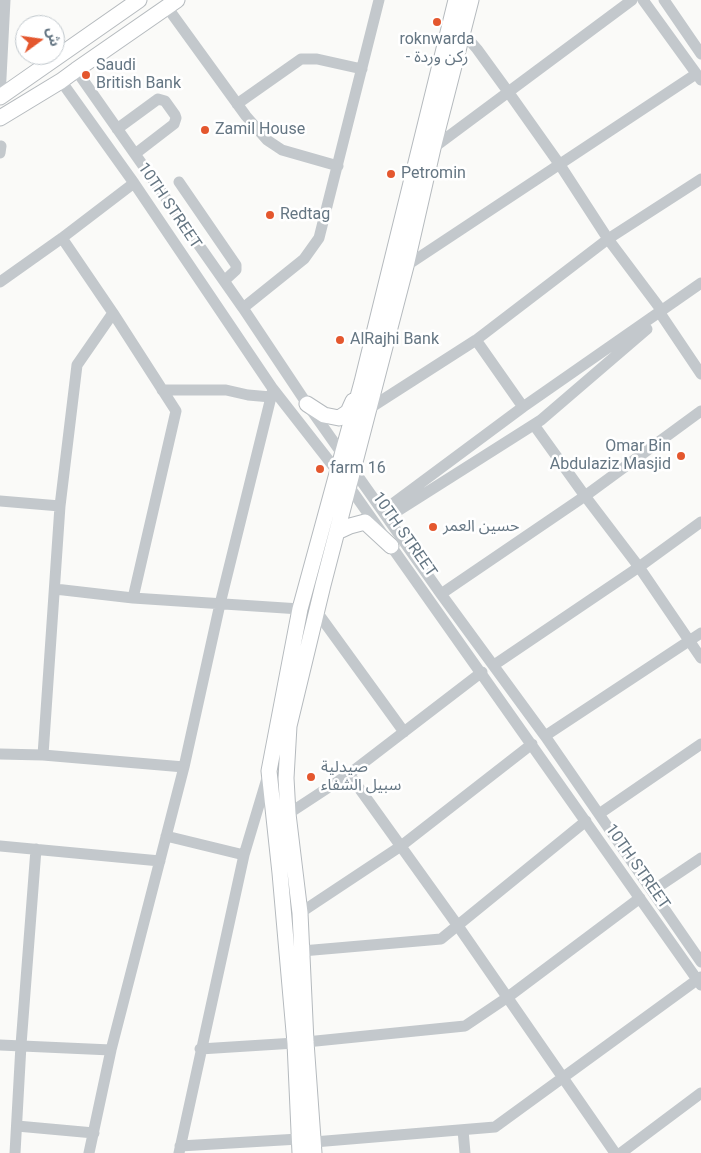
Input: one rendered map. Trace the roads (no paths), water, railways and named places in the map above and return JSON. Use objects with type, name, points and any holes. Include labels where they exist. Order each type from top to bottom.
[{"type":"main road","points":[[0,97],[139,0]]},
{"type":"main road","points":[[307,1147],[300,1042],[269,771],[300,609],[362,382],[456,0]]},
{"type":"main road","points":[[300,1042],[302,951],[300,913],[288,814],[286,778],[289,726],[348,485],[370,408],[406,266],[433,148],[471,0]]},
{"type":"main road","points":[[0,118],[61,81],[172,4]]},
{"type":"main road","points":[[308,404],[324,415],[339,418],[348,412],[362,382]]},
{"type":"main road","points":[[337,532],[364,522],[391,546]]},
{"type":"street","points":[[0,97],[5,0]]},
{"type":"street","points":[[243,308],[304,259],[319,238],[379,0]]},
{"type":"street","points":[[433,148],[632,0]]},
{"type":"street","points":[[406,266],[699,77],[643,0]]},
{"type":"street","points":[[664,0],[701,54]]},
{"type":"street","points":[[172,4],[237,104],[267,140],[282,150],[338,166]]},
{"type":"street","points":[[463,33],[509,93],[560,165],[608,239],[662,314],[701,374]]},
{"type":"street","points":[[237,104],[301,59],[317,59],[362,69]]},
{"type":"street","name":"10TH STREET","points":[[76,70],[353,469],[441,594],[545,736],[701,962]]},
{"type":"street","name":"10TH STREET","points":[[61,81],[134,183],[272,393],[348,485],[700,981]]},
{"type":"street","points":[[117,129],[158,99],[165,101],[175,115],[174,124],[135,154]]},
{"type":"street","points":[[0,146],[0,153]]},
{"type":"street","points":[[370,408],[476,340],[608,239],[701,179]]},
{"type":"street","points":[[179,182],[236,265],[236,270],[224,281]]},
{"type":"street","points":[[0,282],[134,183]]},
{"type":"street","points":[[62,238],[113,313],[176,412],[133,598]]},
{"type":"street","points":[[385,514],[534,425],[662,314],[701,283]]},
{"type":"street","points":[[385,514],[524,407],[701,290]]},
{"type":"street","points":[[43,755],[60,506],[77,364],[113,313]]},
{"type":"street","points":[[476,340],[524,407]]},
{"type":"street","points":[[88,1153],[111,1050],[184,768],[220,604],[272,393],[248,395],[226,390],[162,390]]},
{"type":"street","points":[[441,594],[585,496],[701,411]]},
{"type":"street","points":[[534,425],[639,567],[701,658]]},
{"type":"street","points":[[0,501],[60,506]]},
{"type":"street","points":[[494,665],[639,567],[701,522]]},
{"type":"street","points":[[55,590],[133,598],[300,609]]},
{"type":"street","points":[[317,612],[404,732]]},
{"type":"street","points":[[545,736],[701,633]]},
{"type":"street","points":[[288,814],[349,774],[482,672]]},
{"type":"street","points":[[300,913],[401,846],[532,744]]},
{"type":"street","points":[[599,814],[701,744]]},
{"type":"street","points":[[0,754],[43,755],[184,768]]},
{"type":"street","points":[[269,771],[244,855],[179,1149],[307,1147],[495,1128],[700,981]]},
{"type":"street","points":[[349,774],[508,997],[615,1153]]},
{"type":"street","points":[[302,951],[442,938],[586,821]]},
{"type":"street","points":[[166,836],[244,855]]},
{"type":"street","points":[[0,846],[160,862]]},
{"type":"street","points":[[14,1153],[36,849]]},
{"type":"street","points":[[652,891],[701,858]]},
{"type":"street","points":[[200,1049],[300,1042],[465,1026],[508,997],[640,898]]},
{"type":"street","points":[[0,1044],[111,1050]]},
{"type":"street","points":[[621,1153],[701,1093]]},
{"type":"street","points":[[17,1126],[94,1133]]},
{"type":"street","points":[[463,1130],[465,1153]]},
{"type":"place","name":"roknwarda - ركن وردة","points":[[437,22]]},
{"type":"place","name":"Saudi British Bank","points":[[86,75]]},
{"type":"place","name":"Zamil House","points":[[205,130]]},
{"type":"place","name":"Petromin","points":[[391,174]]},
{"type":"place","name":"Redtag","points":[[270,215]]},
{"type":"place","name":"AlRajhi Bank","points":[[340,340]]},
{"type":"place","name":"Omar Bin Abdulaziz Masjid","points":[[681,456]]},
{"type":"place","name":"farm 16","points":[[320,469]]},
{"type":"place","name":"حسين العمر","points":[[433,527]]},
{"type":"place","name":"صيدلية سبيل الشفاء","points":[[311,777]]}]
